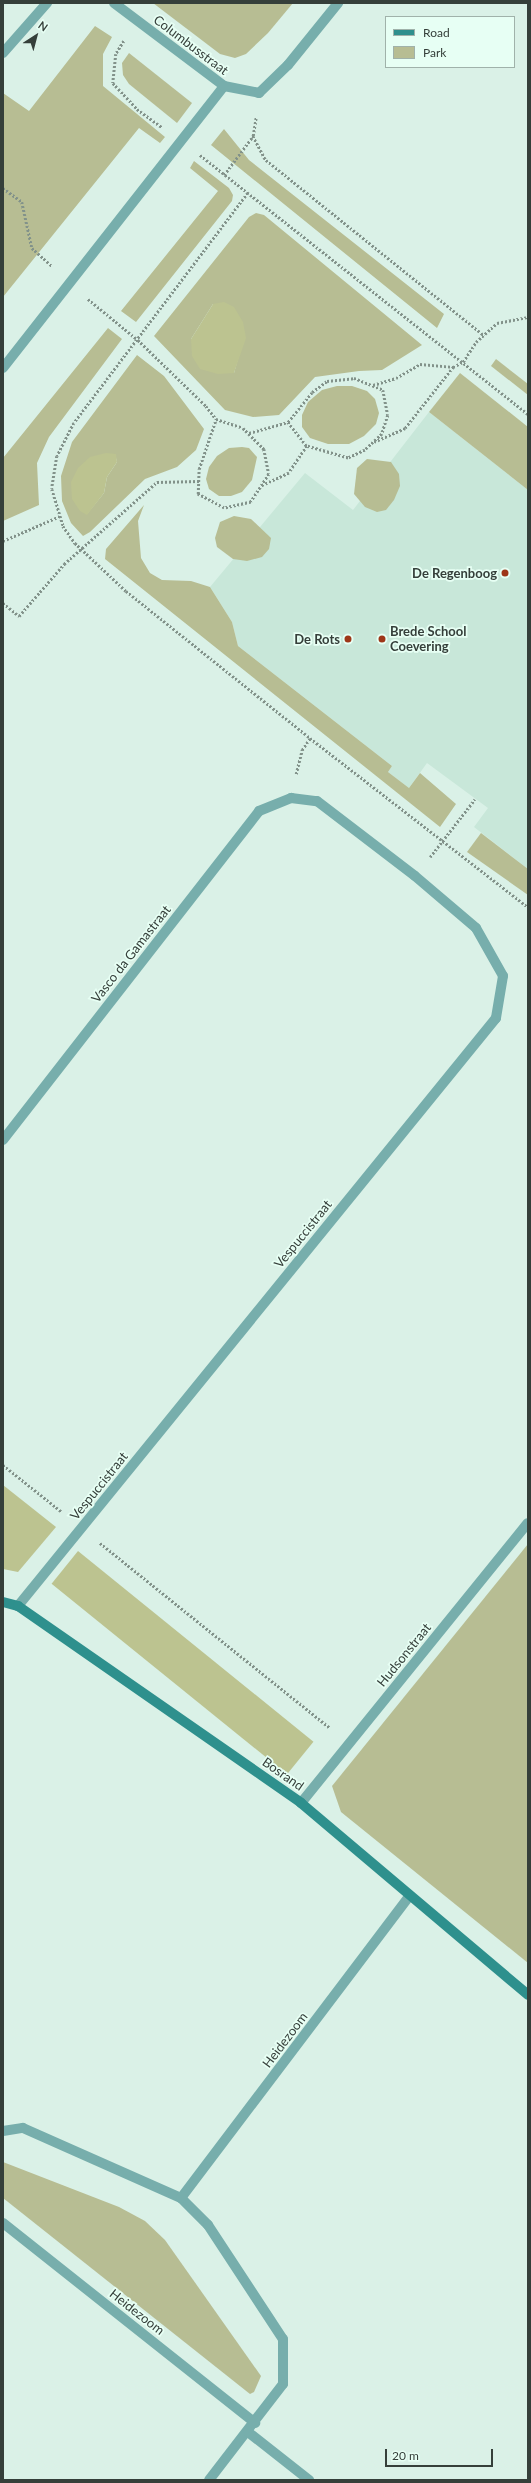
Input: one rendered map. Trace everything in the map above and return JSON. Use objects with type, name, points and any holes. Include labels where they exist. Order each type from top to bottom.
[{"type":"street","points":[[3,53],[47,3]]},
{"type":"street","name":"Columbusstraat","points":[[114,3],[224,86],[259,93]]},
{"type":"street","points":[[259,93],[288,65],[338,3]]},
{"type":"street","points":[[3,368],[224,86]]},
{"type":"street","name":"Vasco da Gamastraat","points":[[3,1140],[259,811],[291,798],[317,801],[414,876]]},
{"type":"street","name":"Vespuccistraat","points":[[18,1606],[496,1018],[503,976],[476,928],[414,876]]},
{"type":"street","name":"Hudsonstraat","points":[[301,1803],[528,1523]]},
{"type":"street","name":"Bosrand","points":[[3,1602],[18,1606],[301,1803],[410,1897],[528,1995]]},
{"type":"street","name":"Heidezoom","points":[[181,2198],[410,1897]]},
{"type":"street","points":[[3,2131],[23,2128],[181,2198],[208,2225],[283,2339],[283,2384],[255,2423],[209,2480]]},
{"type":"street","name":"Heidezoom","points":[[3,2223],[255,2423]]},
{"type":"street","points":[[248,2432],[309,2480]]},
{"type":"path","points":[[136,20],[116,54],[113,83],[137,110],[182,141],[528,414]]},
{"type":"path","points":[[224,175],[253,136],[259,93]]},
{"type":"path","points":[[253,136],[266,160],[484,335]]},
{"type":"path","points":[[3,188],[22,202],[32,248],[69,284],[138,340],[206,406],[216,419],[243,428],[264,449],[269,474],[251,502],[224,508],[198,494],[199,469],[216,419]]},
{"type":"path","points":[[248,193],[74,423],[57,456],[52,489],[63,526],[82,549],[126,591],[310,738],[528,907]]},
{"type":"path","points":[[372,443],[405,428],[453,367],[463,362],[484,335],[497,323],[528,317]]},
{"type":"path","points":[[372,385],[396,378],[420,364],[453,367]]},
{"type":"path","points":[[248,433],[288,422],[312,392],[327,381],[354,378],[383,390],[388,415],[382,434],[365,450],[348,458],[307,446],[288,422]]},
{"type":"path","points":[[261,486],[289,473],[307,446]]},
{"type":"path","points":[[3,604],[19,616],[64,564],[157,482],[199,480]]},
{"type":"path","points":[[3,541],[60,516]]},
{"type":"path","points":[[291,798],[302,750],[310,738]]},
{"type":"path","points":[[414,876],[475,799]]},
{"type":"path","points":[[3,1465],[349,1744]]},
{"type":"shaded area","name":"Brede School Coevering","points":[[429,412],[528,490],[528,869],[474,827],[488,808],[427,763],[409,788],[388,772],[392,766],[238,646],[232,622],[210,587],[305,473],[353,510]]},
{"type":"green space","points":[[153,3],[293,3],[268,33],[246,54],[235,58],[220,54]]},
{"type":"green space","points":[[95,26],[112,37],[103,54],[103,86],[165,137],[160,143],[139,128],[3,297],[3,93],[29,111]]},
{"type":"green space","points":[[129,53],[192,103],[177,123],[129,84],[123,75],[122,63]]},
{"type":"green space","points":[[224,129],[249,160],[444,314],[437,328],[211,145]]},
{"type":"green space","points":[[194,161],[229,188],[233,195],[232,201],[136,322],[121,311],[218,191],[190,168]]},
{"type":"green space","points":[[256,213],[264,215],[422,345],[382,370],[359,371],[315,377],[279,415],[253,417],[225,410],[154,336],[249,217]],"holes":[[[213,304],[238,359],[234,373],[191,339]]]},
{"type":"green space","points":[[224,302],[234,307],[243,322],[246,338],[234,373],[218,374],[200,369],[192,356],[191,339],[213,304]]},
{"type":"green space","points":[[108,328],[122,339],[49,437],[37,463],[39,505],[3,521],[3,458]]},
{"type":"green space","points":[[137,355],[164,376],[204,429],[196,450],[177,467],[145,479],[90,532],[83,536],[71,523],[62,501],[61,476],[72,442]],"holes":[[[115,454],[117,462],[107,477],[104,493],[87,514]]]},
{"type":"green space","points":[[496,359],[528,384],[528,395],[491,366]]},
{"type":"green space","points":[[460,373],[528,427],[528,490],[429,412]]},
{"type":"green space","points":[[337,386],[352,386],[367,391],[375,399],[379,413],[376,424],[364,436],[349,444],[328,444],[310,438],[302,427],[302,415],[308,402],[322,390]]},
{"type":"green space","points":[[229,448],[249,448],[257,457],[252,480],[242,492],[231,496],[219,496],[209,489],[206,479],[209,467],[217,456]]},
{"type":"green space","points":[[106,453],[116,454],[117,462],[107,477],[104,493],[87,515],[80,511],[72,499],[71,482],[78,468],[90,457]]},
{"type":"green space","points":[[367,459],[391,462],[399,474],[400,486],[394,500],[386,510],[377,512],[365,507],[354,494],[357,468]]},
{"type":"green space","points":[[144,505],[138,521],[141,558],[150,573],[162,580],[191,581],[210,587],[232,622],[238,646],[392,766],[388,772],[409,788],[420,773],[456,804],[440,827],[105,559],[106,549]]},
{"type":"green space","points":[[234,516],[251,519],[271,538],[269,549],[262,557],[247,561],[233,559],[217,547],[215,538],[220,522]]},
{"type":"green space","points":[[481,833],[528,869],[528,895],[467,852]]},
{"type":"green space","points":[[3,1485],[56,1527],[18,1572],[3,1569]]},
{"type":"green space","points":[[528,1544],[528,1963],[341,1812],[332,1786]]},
{"type":"green space","points":[[78,1551],[313,1742],[287,1774],[52,1584]]},
{"type":"green space","points":[[3,2162],[119,2207],[145,2221],[165,2240],[261,2376],[254,2392],[250,2394],[3,2198]]},
{"type":"place","name":"De Regenboog","points":[[505,573]]},
{"type":"place","name":"De Rots","points":[[348,639]]},
{"type":"place","name":"Brede School Coevering","points":[[382,639]]}]
